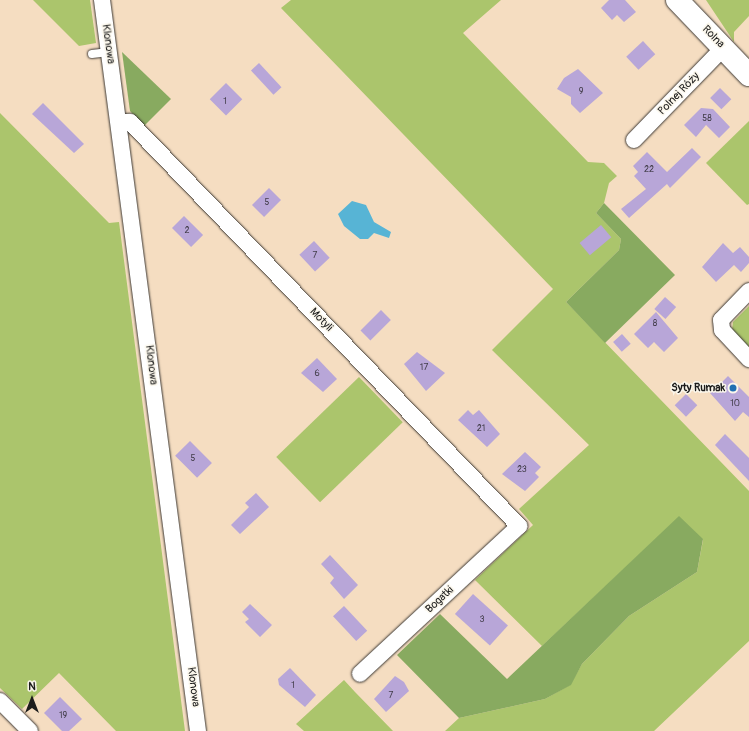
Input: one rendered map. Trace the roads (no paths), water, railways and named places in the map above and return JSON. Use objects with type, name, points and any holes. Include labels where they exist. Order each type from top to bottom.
[{"type":"street","name":"Klonowa","points":[[102,0],[198,731]]},
{"type":"street","name":"Rolna","points":[[677,0],[749,75]]},
{"type":"street","name":"Polnej Róży","points":[[634,140],[724,48]]},
{"type":"street","name":"Motyli","points":[[119,122],[130,122],[519,526]]},
{"type":"street","points":[[749,291],[721,320],[722,330],[749,359]]},
{"type":"street","name":"Bogatki","points":[[360,674],[519,526]]},
{"type":"street","points":[[0,701],[30,731]]},
{"type":"lane","points":[[92,54],[109,52]]},
{"type":"water","points":[[352,201],[366,205],[374,222],[391,232],[389,238],[374,233],[368,239],[360,239],[344,226],[338,214]]},
{"type":"place","name":"Syty Rumak","points":[[733,388]]}]
